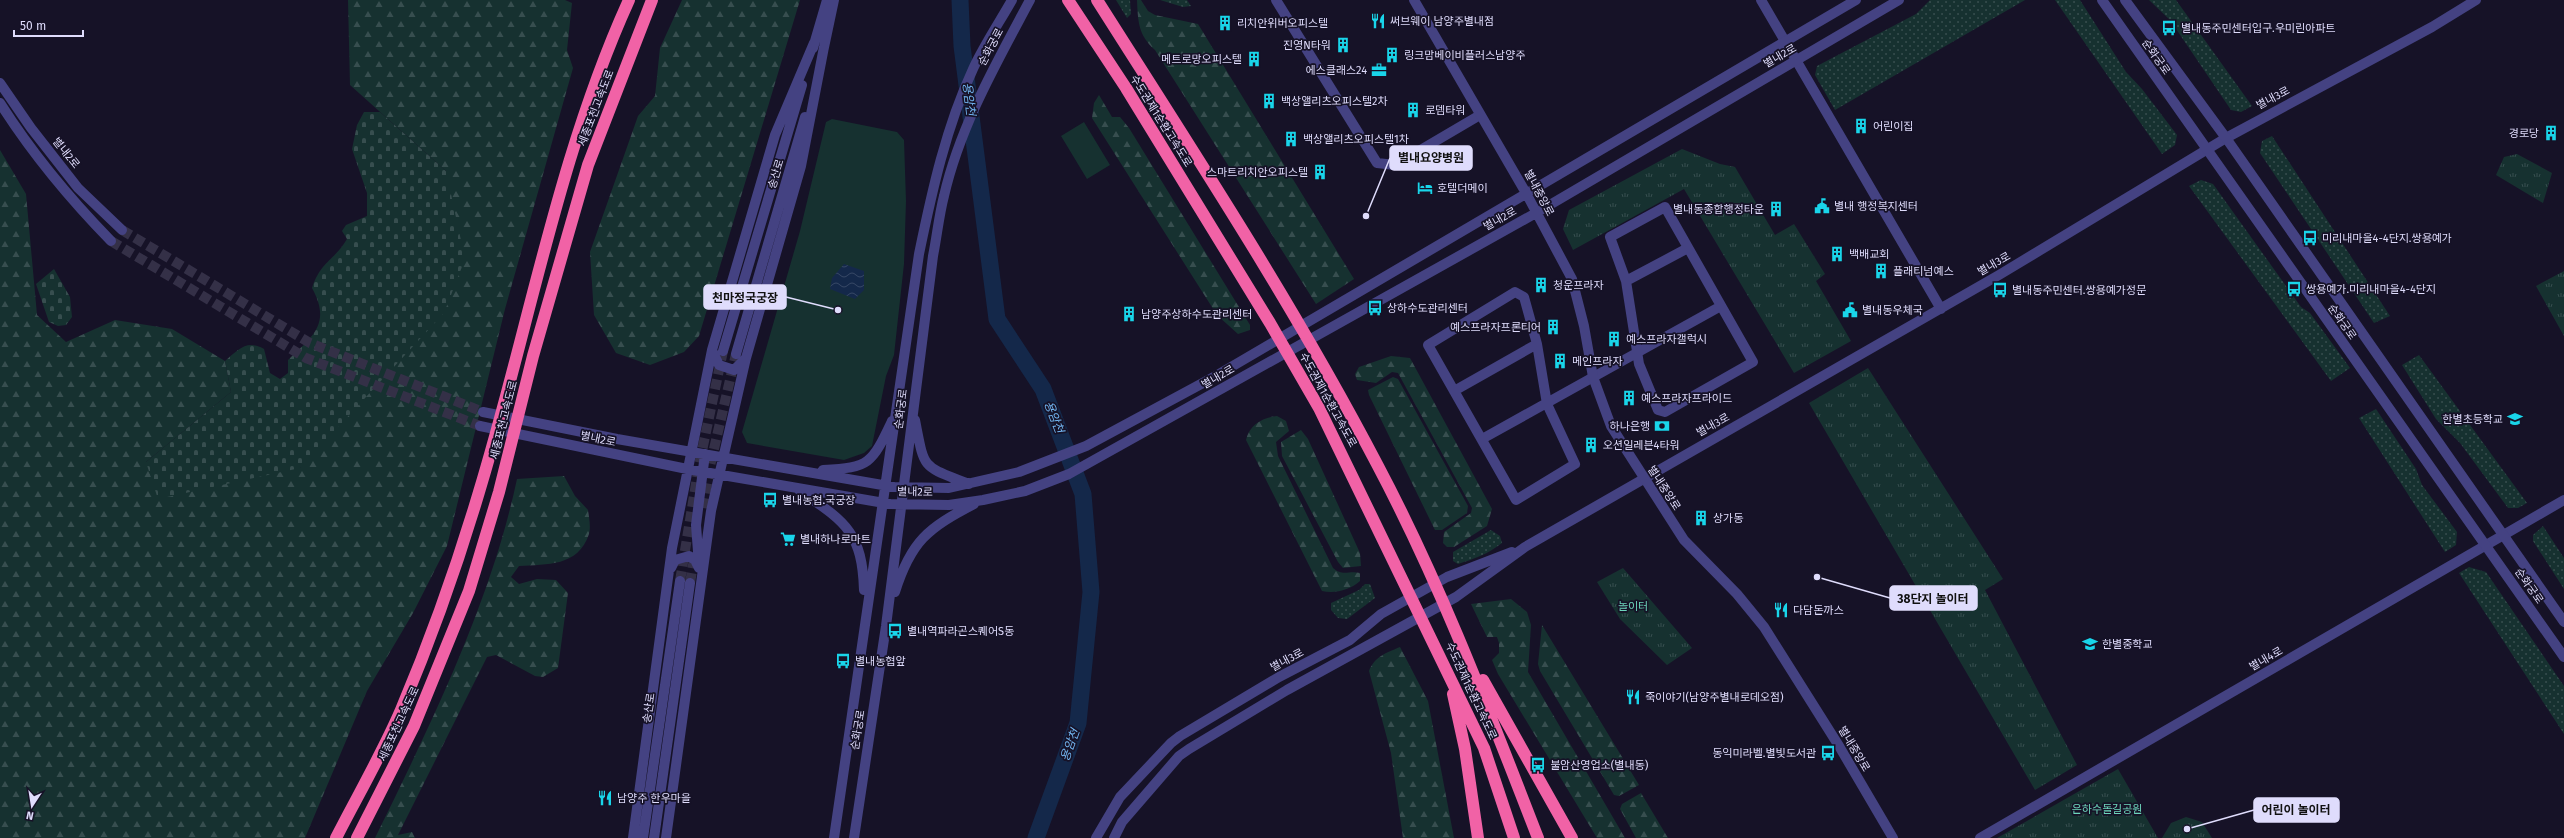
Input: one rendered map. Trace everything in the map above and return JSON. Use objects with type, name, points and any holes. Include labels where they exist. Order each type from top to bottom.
[{"type":"highway","name":"세종포천고속도로","points":[[336,838],[400,712],[454,573],[480,489],[516,353],[590,98],[629,0]]},
{"type":"highway","name":"세종포천고속도로","points":[[357,838],[411,732],[434,680],[469,591],[499,492],[533,356],[588,165],[652,0]]},
{"type":"highway","name":"수도권제1순환고속도로","points":[[1068,0],[1126,88],[1270,323],[1319,408],[1396,562],[1484,748],[1514,838]]},
{"type":"highway","name":"수도권제1순환고속도로","points":[[1097,0],[1291,312],[1340,396],[1379,468],[1460,640],[1538,838]]},
{"type":"highway","points":[[1460,640],[1572,838]]},
{"type":"highway","points":[[1438,650],[1453,692],[1460,722],[1478,838]]},
{"type":"street","name":"송산로","points":[[736,354],[819,45],[827,0]]},
{"type":"street","name":"송산로","points":[[724,351],[834,0]]},
{"type":"street","name":"순화궁로","points":[[854,838],[887,617],[923,330],[944,195],[965,133],[989,77],[1030,0]]},
{"type":"street","points":[[1276,0],[1377,163],[1395,165],[1480,115]]},
{"type":"street","name":"별내중앙로","points":[[1414,0],[1526,193],[1572,279],[1584,326],[1593,378],[1611,426],[1684,540],[1737,594],[1764,627],[1839,746],[1893,838]]},
{"type":"street","points":[[1761,0],[1941,309]]},
{"type":"street","name":"별내2로","points":[[483,412],[885,486],[949,488],[971,485],[1004,476],[1061,457],[1121,429],[1526,193],[1784,40],[1856,0]]},
{"type":"street","name":"별내2로","points":[[480,426],[702,472],[882,502],[949,505],[1009,495],[1069,474],[1337,322],[1536,213],[1899,0]]},
{"type":"street","name":"순화궁로","points":[[2102,0],[2206,150],[2564,657]]},
{"type":"street","name":"순화궁로","points":[[2126,0],[2226,138],[2564,622]]},
{"type":"street","name":"별내3로","points":[[1114,838],[1122,822],[1179,756],[1189,749],[1287,690],[1456,597],[1525,547],[1643,478],[1941,309],[2226,138],[2432,28],[2476,0]]},
{"type":"street","name":"순화궁로","points":[[834,838],[865,615],[897,412],[919,254],[931,192],[950,128],[973,69],[1011,2]]},
{"type":"street","points":[[633,838],[669,572],[687,469],[712,350],[775,135],[819,45]]},
{"type":"street","points":[[666,838],[701,578],[719,475],[746,358],[801,166],[819,45]]},
{"type":"street","name":"별내2로","points":[[0,83],[31,128],[78,188],[122,230]]},
{"type":"street","points":[[0,103],[20,134],[67,196],[111,241]]},
{"type":"street","points":[[1665,207],[1688,248],[1753,362],[1666,412],[1658,410],[1636,352],[1626,281],[1610,237],[1665,207]]},
{"type":"street","points":[[1626,281],[1688,248]]},
{"type":"street","points":[[1515,292],[1524,297],[1537,344],[1547,404],[1575,464],[1516,500],[1454,391],[1428,345],[1515,292]]},
{"type":"street","points":[[1482,439],[1721,306]]},
{"type":"street","points":[[1454,391],[1537,344]]},
{"type":"street","points":[[712,350],[719,365],[727,369],[734,370],[746,358]]},
{"type":"street","points":[[803,471],[852,469],[867,462],[880,446],[897,412]]},
{"type":"street","points":[[913,412],[922,458],[933,471],[971,485]]},
{"type":"street","points":[[701,578],[696,524],[705,454]]},
{"type":"street","points":[[796,488],[843,522],[858,542],[864,566],[865,615]]},
{"type":"street","points":[[887,617],[901,572],[912,549],[928,531],[983,500]]},
{"type":"street","name":"별내4로","points":[[1980,838],[2485,544],[2564,500]]},
{"type":"street","name":"별내3로","points":[[1096,838],[1120,797],[1171,743],[1180,736],[1279,677],[1350,640],[1382,614],[1447,577],[1525,547]]},
{"type":"street","points":[[669,572],[675,560],[682,557],[688,556],[695,560],[699,567]]},
{"type":"street","name":"송산로","points":[[643,838],[680,581]]},
{"type":"street","name":"송산로","points":[[654,838],[690,583]]},
{"type":"green space","points":[[348,0],[565,0],[572,3],[567,50],[573,68],[505,309],[447,546],[413,613],[367,691],[305,838],[0,838],[0,150],[26,194],[37,315],[66,342],[115,320],[172,329],[225,361],[231,392],[146,462],[300,468],[446,171],[350,85]]},
{"type":"green space","points":[[682,0],[800,0],[699,336],[684,352],[650,365],[616,353],[594,315],[590,252],[638,116],[655,96],[660,48]]},
{"type":"green space","points":[[1116,0],[1130,0],[1131,14],[1127,18]]},
{"type":"green space","points":[[1137,0],[1141,0],[1148,11],[1155,15],[1198,24],[1354,279],[1316,304],[1155,50],[1145,39],[1140,27]]},
{"type":"green space","points":[[1160,0],[1187,0],[1191,6],[1183,7]]},
{"type":"green space","points":[[1930,0],[2025,0],[1835,110],[1815,75],[1817,66],[1916,14]]},
{"type":"green space","points":[[2055,0],[2080,0],[2126,72],[2142,89],[2177,135],[2175,145],[2162,154]]},
{"type":"green space","points":[[2149,0],[2176,0],[2252,106],[2241,112],[2231,110],[2170,20]]},
{"type":"green space","points":[[1099,95],[1112,117],[1120,117],[1129,128],[1250,325],[1250,330],[1238,334],[1217,315],[1092,118],[1094,103]]},
{"type":"green space","points":[[364,112],[380,112],[446,171],[465,259],[444,313],[300,468],[158,499],[146,462],[231,392],[225,361],[243,347],[253,345],[258,346],[264,349],[270,373],[280,379],[288,373],[288,360],[305,344],[316,329],[320,321],[320,311],[318,300],[312,288],[319,272],[347,239],[342,231],[346,225],[367,216],[367,193],[352,149],[357,125]]},
{"type":"green space","points":[[832,119],[897,132],[904,140],[906,201],[904,264],[894,355],[886,376],[872,446],[864,453],[844,460],[747,443],[742,432],[800,231],[826,122]]},
{"type":"green space","points":[[1084,122],[1110,165],[1087,179],[1061,136]]},
{"type":"green space","points":[[2272,136],[2390,316],[2374,323],[2260,153],[2262,141]]},
{"type":"green space","points":[[1682,149],[1720,164],[1735,167],[1775,235],[1794,224],[1825,274],[1816,281],[1851,341],[1794,373],[1684,189],[1573,250],[1563,229],[1569,210]]},
{"type":"green space","points":[[2517,154],[2552,173],[2543,203],[2496,175],[2504,157]]},
{"type":"green space","points":[[2201,180],[2213,184],[2301,307],[2310,313],[2350,368],[2331,381],[2189,186]]},
{"type":"green space","points":[[54,269],[70,297],[72,317],[66,325],[58,326],[49,322],[36,284]]},
{"type":"green space","points":[[2564,271],[2564,336],[2536,286]]},
{"type":"green space","points":[[2419,355],[2527,503],[2518,508],[2508,508],[2460,443],[2436,419],[2402,365]]},
{"type":"green space","points":[[1391,356],[1410,358],[1492,509],[1487,526],[1454,547],[1447,547],[1443,543],[1444,532],[1471,513],[1472,508],[1398,373],[1392,372],[1376,383],[1357,380],[1355,374],[1359,367]]},
{"type":"green space","points":[[1868,368],[2003,579],[1985,590],[2077,765],[2035,790],[1809,403]]},
{"type":"green space","points":[[1393,377],[1398,379],[1468,506],[1467,513],[1442,530],[1435,530],[1369,395],[1368,390]]},
{"type":"green space","points":[[2376,409],[2416,469],[2422,485],[2457,532],[2456,545],[2445,552],[2359,418]]},
{"type":"green space","points":[[1277,416],[1286,421],[1289,431],[1276,442],[1278,456],[1333,568],[1343,573],[1360,573],[1360,581],[1347,589],[1337,592],[1322,591],[1246,440],[1253,426],[1262,420]]},
{"type":"green space","points":[[1301,430],[1308,439],[1360,553],[1361,566],[1343,568],[1338,562],[1282,456],[1281,442]]},
{"type":"green space","points":[[564,476],[575,496],[588,510],[590,531],[584,545],[577,553],[560,562],[519,566],[511,577],[519,584],[537,579],[556,580],[568,593],[558,668],[543,677],[535,676],[496,655],[487,657],[398,835],[412,832],[415,838],[375,838],[417,752],[457,663],[492,571],[506,525],[517,479]]},
{"type":"green space","points":[[2543,526],[2564,558],[2564,589],[2533,541],[2533,535]]},
{"type":"green space","points":[[1491,530],[1500,536],[1502,543],[1486,553],[1470,560],[1458,564],[1453,561],[1453,552]]},
{"type":"green space","points":[[2469,567],[2486,572],[2564,686],[2564,734],[2459,573]]},
{"type":"green space","name":"놀이터","points":[[1623,568],[1692,648],[1667,665],[1620,619],[1597,582]]},
{"type":"green space","points":[[1365,584],[1370,584],[1375,598],[1347,619],[1338,618],[1331,610],[1331,603],[1359,590]]},
{"type":"green space","points":[[1511,599],[1527,612],[1531,625],[1528,672],[1625,838],[1597,838],[1498,674],[1492,660],[1499,653],[1499,643],[1497,637],[1487,637],[1471,604]]},
{"type":"green space","points":[[1542,625],[1639,785],[1619,796],[1614,795],[1540,671],[1538,664]]},
{"type":"green space","points":[[1400,647],[1428,701],[1454,838],[1403,838],[1391,753],[1369,671],[1371,666],[1378,658]]},
{"type":"green space","name":"은하수돌길공원","points":[[2118,769],[2158,838],[1997,838]]},
{"type":"green space","points":[[1641,793],[1668,838],[1636,838],[1620,809],[1622,804]]},
{"type":"green space","points":[[2186,817],[2202,822],[2212,838],[2162,838],[2171,823]]},
{"type":"water","points":[[844,264],[864,271],[864,290],[855,299],[830,289],[832,278]]},
{"type":"waterway","name":"용암천","points":[[960,0],[962,46],[997,319],[1043,389],[1083,494],[1091,592],[1078,723],[1036,838]]},
{"type":"tunnel","points":[[122,230],[310,343],[483,412]]},
{"type":"tunnel","points":[[111,241],[306,358],[480,426]]},
{"type":"tunnel","points":[[680,581],[699,465],[723,351]]},
{"type":"tunnel","points":[[703,508],[710,466],[736,354]]},
{"type":"tunnel","points":[[690,583],[695,553]]},
{"type":"place","name":"써브웨이 남양주별내점","points":[[1378,21]]},
{"type":"place","name":"리치안위버오피스텔","points":[[1225,23]]},
{"type":"place","name":"별내동주민센터입구.우미린아파트","points":[[2169,28]]},
{"type":"place","name":"진영N타워","points":[[1343,45]]},
{"type":"place","name":"링크맘베이비플러스남양주","points":[[1392,55]]},
{"type":"place","name":"메트로망오피스텔","points":[[1254,59]]},
{"type":"place","name":"에스클래스24","points":[[1379,70]]},
{"type":"place","name":"백상앨리츠오피스텔2차","points":[[1269,101]]},
{"type":"place","name":"로뎀타워","points":[[1413,110]]},
{"type":"place","name":"어린이집","points":[[1861,126]]},
{"type":"place","name":"경로당","points":[[2551,133]]},
{"type":"place","name":"백상앨리츠오피스텔1차","points":[[1291,139]]},
{"type":"place","name":"스마트리치안오피스텔","points":[[1320,172]]},
{"type":"place","name":"호텔더메이","points":[[1425,188]]},
{"type":"place","name":"별내 행정복지센터","points":[[1822,206]]},
{"type":"place","name":"별내동종합행정타운","points":[[1776,209]]},
{"type":"place","name":"별내요양병원","points":[[1366,216]]},
{"type":"place","name":"미리내마을4-4단지.쌍용예가","points":[[2310,238]]},
{"type":"place","name":"백배교회","points":[[1837,254]]},
{"type":"place","name":"플래티넘예스","points":[[1881,271]]},
{"type":"place","name":"청운프라자","points":[[1541,285]]},
{"type":"place","name":"쌍용예가.미리내마을4-4단지","points":[[2294,289]]},
{"type":"place","name":"별내동주민센터.쌍용예가정문","points":[[2000,290]]},
{"type":"place","name":"상하수도관리센터","points":[[1375,308]]},
{"type":"place","name":"천마정국궁장","points":[[838,310]]},
{"type":"place","name":"별내동우체국","points":[[1850,310]]},
{"type":"place","name":"남양주상하수도관리센터","points":[[1129,314]]},
{"type":"place","name":"예스프라자프론티어","points":[[1553,327]]},
{"type":"place","name":"예스프라자갤럭시","points":[[1614,339]]},
{"type":"place","name":"메인프라자","points":[[1560,361]]},
{"type":"place","name":"예스프라자프라이드","points":[[1629,398]]},
{"type":"place","name":"한별초등학교","points":[[2515,419]]},
{"type":"place","name":"하나은행","points":[[1662,426]]},
{"type":"place","name":"오션일레븐4타워","points":[[1591,445]]},
{"type":"place","name":"별내농협.국궁장","points":[[770,500]]},
{"type":"place","name":"상가동","points":[[1701,518]]},
{"type":"place","name":"별내하나로마트","points":[[788,539]]},
{"type":"place","name":"38단지 놀이터","points":[[1817,577]]},
{"type":"place","name":"다담돈까스","points":[[1781,610]]},
{"type":"place","name":"별내역파라곤스퀘어S동","points":[[895,631]]},
{"type":"place","name":"한별중학교","points":[[2090,644]]},
{"type":"place","name":"별내농협앞","points":[[843,661]]},
{"type":"place","name":"죽이야기(남양주별내로데오점)","points":[[1633,697]]},
{"type":"place","name":"동익미라벨.별빛도서관","points":[[1828,753]]},
{"type":"place","name":"불암산영업소(별내동)","points":[[1538,765]]},
{"type":"place","name":"남양주 한우마을","points":[[605,798]]},
{"type":"place","name":"어린이 놀이터","points":[[2187,829]]}]
